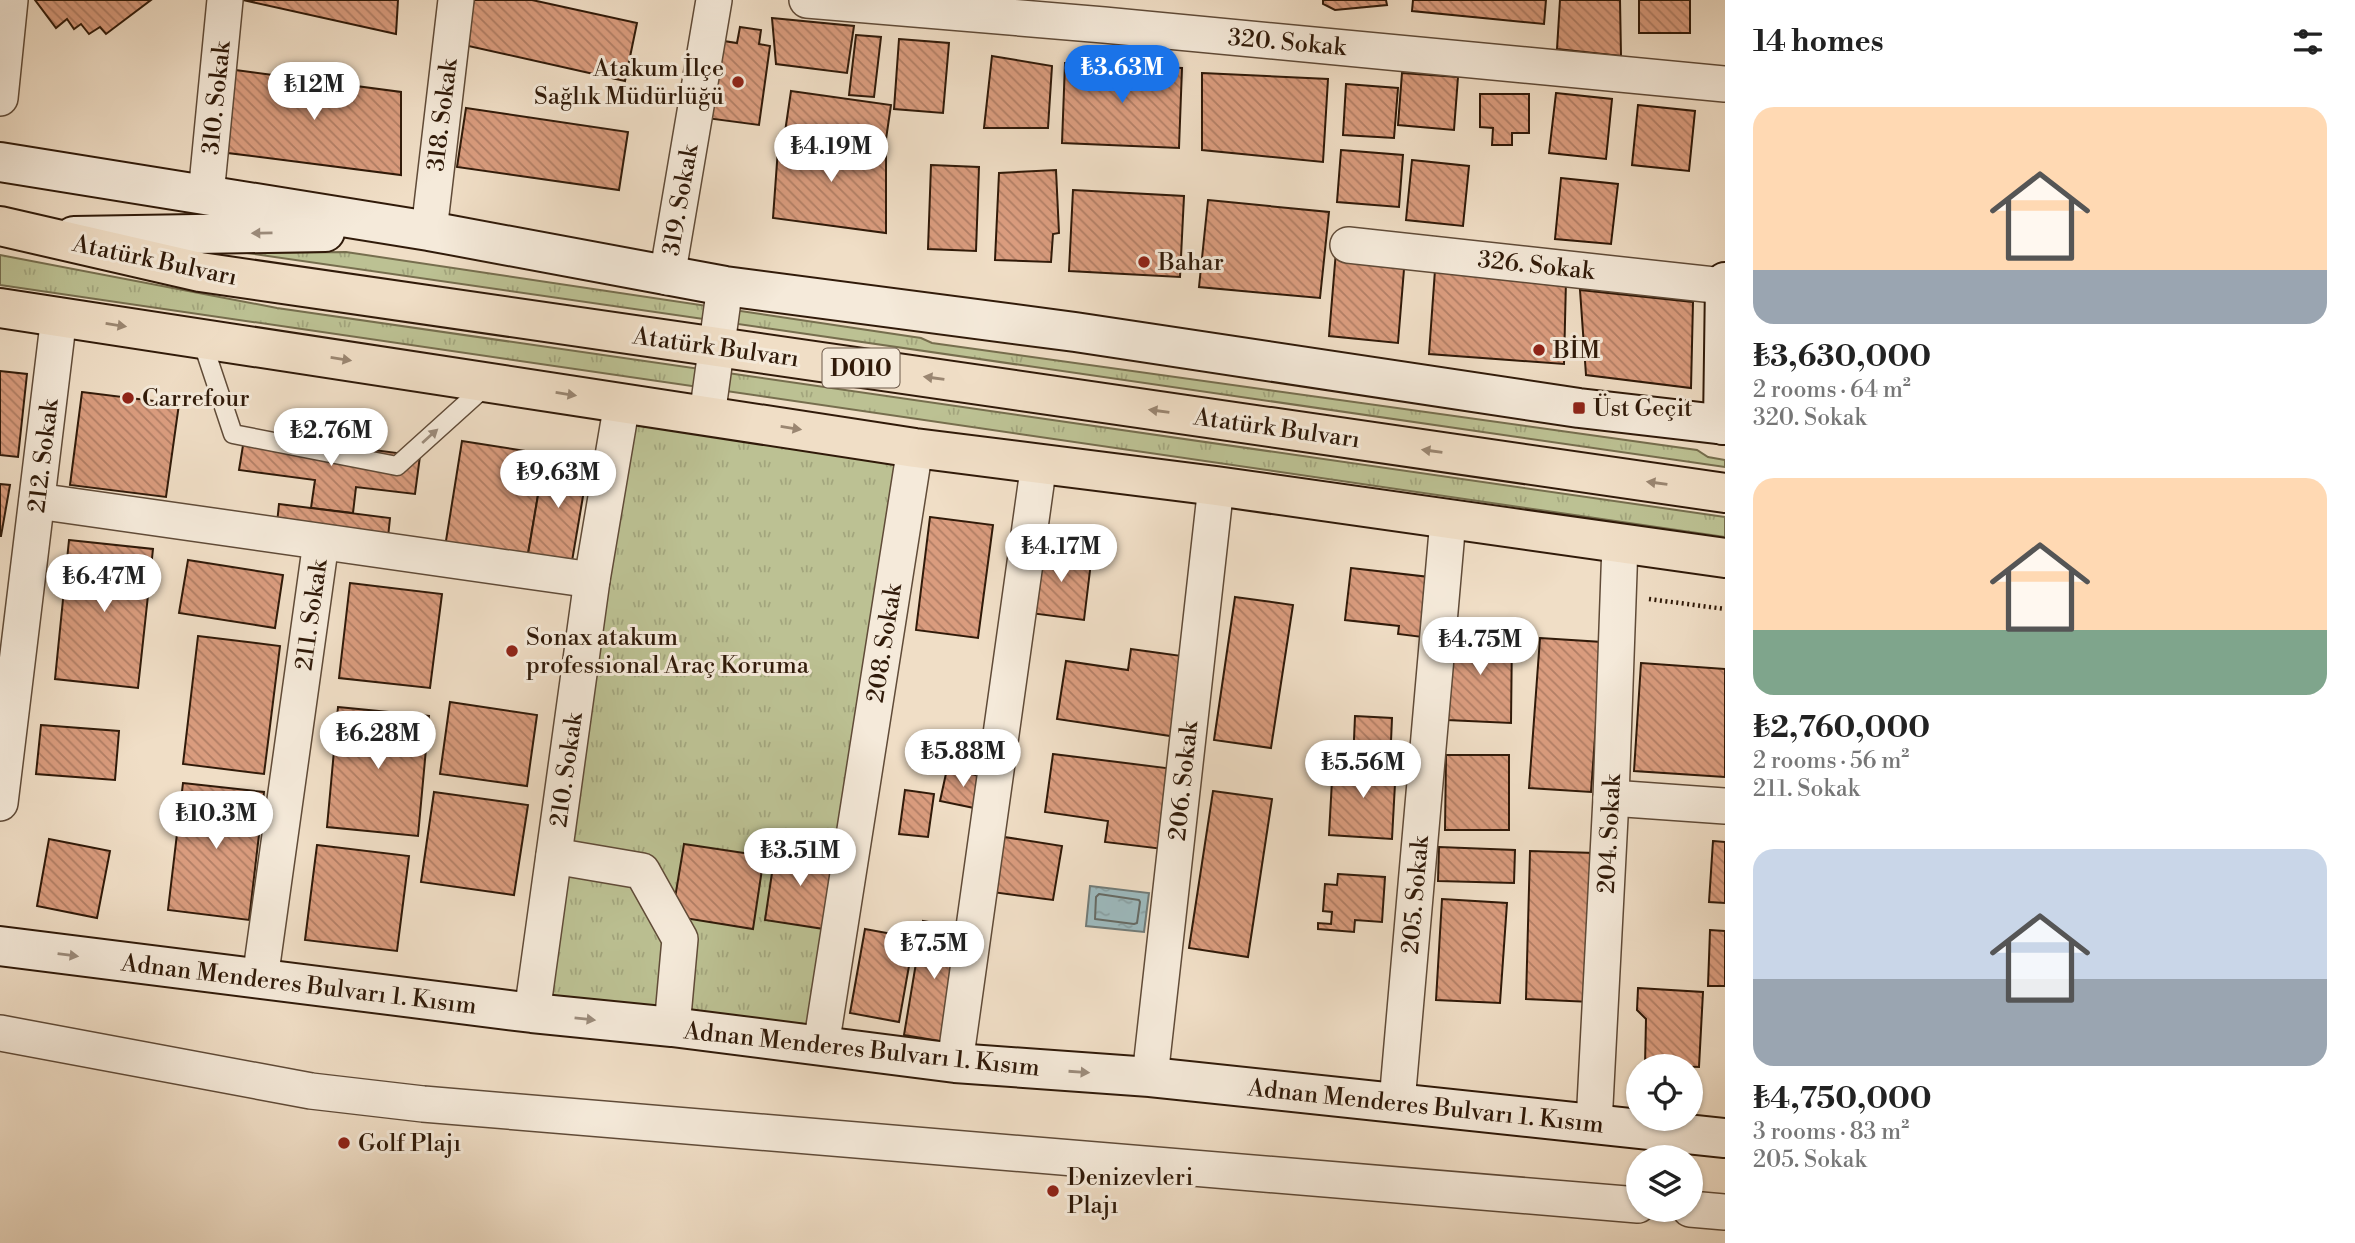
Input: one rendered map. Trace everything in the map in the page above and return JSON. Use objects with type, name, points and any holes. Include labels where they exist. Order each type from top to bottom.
[{"type":"highway","name":"Atatürk Bulvarı","points":[[0,226],[200,272],[1725,493]]},
{"type":"highway","points":[[0,308],[915,447],[1216,486],[1725,558]]},
{"type":"main road","points":[[0,162],[429,231],[725,286],[1075,332],[1579,408],[1724,425],[1725,284]]},
{"type":"main road","points":[[44,237],[429,231]]},
{"type":"main road","name":"Adnan Menderes Bulvarı 1. Kısım","points":[[0,946],[955,1063],[1150,1077],[1725,1138]]},
{"type":"street","points":[[0,98],[10,0]]},
{"type":"street","name":"310. Sokak","points":[[206,195],[225,0]]},
{"type":"street","name":"318. Sokak","points":[[429,231],[456,0]]},
{"type":"street","name":"319. Sokak","points":[[667,276],[714,0]]},
{"type":"street","name":"320. Sokak","points":[[807,0],[1105,12],[1725,84]]},
{"type":"street","name":"326. Sokak","points":[[1348,245],[1725,284]]},
{"type":"street","points":[[707,416],[725,286]]},
{"type":"street","name":"212. Sokak","points":[[0,803],[59,316]]},
{"type":"street","name":"210. Sokak","points":[[532,1013],[592,580],[622,403]]},
{"type":"street","name":"208. Sokak","points":[[821,1045],[915,447]]},
{"type":"street","points":[[955,1063],[1040,463]]},
{"type":"street","name":"206. Sokak","points":[[1150,1077],[1216,486]]},
{"type":"street","points":[[37,501],[592,580]]},
{"type":"street","name":"205. Sokak","points":[[1397,1102],[1448,520]]},
{"type":"street","name":"211. Sokak","points":[[260,979],[321,542]]},
{"type":"street","name":"204. Sokak","points":[[1594,1124],[1611,798],[1620,544]]},
{"type":"street","points":[[1611,798],[1725,806]]},
{"type":"street","points":[[554,856],[642,871],[680,939],[672,1027]]},
{"type":"street","points":[[0,1032],[311,1091],[423,1104],[1626,1204]]},
{"type":"street","points":[[1703,1210],[1725,1212]]},
{"type":"lane","points":[[201,338],[233,434],[397,466],[490,382]]},
{"type":"path","points":[[1617,595],[1725,609]]},
{"type":"green space","points":[[346,252],[921,338],[932,343],[1697,450],[1708,457],[1725,460],[1725,467],[247,253]]},
{"type":"green space","points":[[0,255],[277,308],[1725,517],[1725,537],[0,285]]},
{"type":"green space","points":[[622,403],[915,448],[821,1046],[532,1013]]},
{"type":"water","points":[[1090,886],[1149,893],[1144,932],[1086,926]]},
{"type":"building","points":[[35,0],[151,0],[106,34],[100,27],[89,34],[81,24],[74,29],[67,19],[56,28]]},
{"type":"building","points":[[243,0],[398,0],[396,34]]},
{"type":"building","points":[[474,0],[532,0],[637,23],[625,81],[464,45]]},
{"type":"building","points":[[1323,0],[1386,0],[1387,5],[1335,10],[1323,4]]},
{"type":"building","points":[[1413,0],[1546,0],[1544,24],[1412,11]]},
{"type":"building","points":[[1560,0],[1620,0],[1621,56],[1557,49]]},
{"type":"building","points":[[1639,0],[1690,0],[1690,33],[1639,33]]},
{"type":"building","points":[[772,18],[854,26],[847,73],[776,64]]},
{"type":"building","name":"Atakum İlçe Sağlık Müdürlüğü","points":[[740,27],[761,30],[759,44],[770,46],[759,125],[706,118],[717,40],[737,43]]},
{"type":"building","points":[[856,35],[881,37],[874,97],[849,95]]},
{"type":"building","points":[[899,39],[949,43],[943,113],[894,109]]},
{"type":"building","points":[[992,56],[1052,66],[1048,128],[984,128]]},
{"type":"building","points":[[1065,63],[1182,68],[1179,148],[1062,143]]},
{"type":"building","points":[[228,69],[401,92],[401,175],[228,153]]},
{"type":"building","points":[[1202,73],[1328,79],[1323,162],[1202,150]]},
{"type":"building","points":[[1402,73],[1458,77],[1454,130],[1398,125]]},
{"type":"building","points":[[1346,84],[1398,88],[1394,138],[1343,135]]},
{"type":"building","points":[[791,91],[891,105],[885,146],[785,132]]},
{"type":"building","points":[[1556,93],[1612,99],[1606,159],[1549,153]]},
{"type":"building","points":[[1480,94],[1529,94],[1529,133],[1512,133],[1512,145],[1492,145],[1493,128],[1480,127]]},
{"type":"building","points":[[1638,105],[1695,111],[1689,171],[1632,165]]},
{"type":"building","points":[[466,108],[628,132],[619,190],[457,167]]},
{"type":"building","points":[[779,135],[886,150],[886,233],[773,218]]},
{"type":"building","points":[[1341,150],[1403,155],[1399,207],[1337,202]]},
{"type":"building","points":[[1412,160],[1469,166],[1463,226],[1406,220]]},
{"type":"building","points":[[931,165],[979,167],[976,251],[928,249]]},
{"type":"building","points":[[1056,170],[1059,233],[1053,234],[1051,262],[995,260],[999,173]]},
{"type":"building","points":[[1561,178],[1618,184],[1611,244],[1555,239]]},
{"type":"building","points":[[1073,190],[1184,196],[1180,277],[1069,271]]},
{"type":"building","points":[[1208,200],[1329,212],[1320,298],[1199,287]]},
{"type":"building","points":[[1336,251],[1405,257],[1398,343],[1329,336]]},
{"type":"building","points":[[1435,270],[1566,280],[1564,364],[1429,354]]},
{"type":"building","points":[[1580,290],[1693,302],[1691,388],[1586,375]]},
{"type":"building","points":[[0,371],[27,374],[18,457],[0,455]]},
{"type":"building","points":[[82,392],[179,404],[166,497],[70,485]]},
{"type":"building","points":[[245,433],[420,456],[415,494],[356,487],[353,513],[311,508],[315,480],[239,470]]},
{"type":"building","points":[[462,441],[545,454],[527,560],[445,547]]},
{"type":"building","points":[[545,454],[589,461],[571,567],[527,560]]},
{"type":"building","points":[[0,484],[10,485],[1,536],[0,536]]},
{"type":"building","points":[[279,504],[390,518],[387,547],[276,533]]},
{"type":"building","points":[[930,517],[993,525],[978,638],[916,630]]},
{"type":"building","points":[[69,540],[153,549],[138,688],[55,679]]},
{"type":"building","points":[[1038,548],[1092,554],[1084,620],[1030,613]]},
{"type":"building","points":[[188,560],[283,575],[275,628],[179,613]]},
{"type":"building","points":[[1351,568],[1429,577],[1422,637],[1398,634],[1399,626],[1345,620]]},
{"type":"building","points":[[350,583],[442,594],[430,688],[339,678]]},
{"type":"building","points":[[1235,597],[1293,605],[1271,748],[1214,740]]},
{"type":"building","points":[[1449,632],[1512,634],[1511,723],[1447,720]]},
{"type":"building","points":[[198,636],[280,646],[264,774],[183,764]]},
{"type":"building","points":[[1540,638],[1602,642],[1591,792],[1529,788]]},
{"type":"building","points":[[1131,649],[1189,657],[1177,737],[1057,719],[1066,661],[1128,670]]},
{"type":"building","points":[[1641,663],[1725,669],[1725,777],[1634,771]]},
{"type":"building","points":[[450,702],[537,715],[527,786],[440,774]]},
{"type":"building","points":[[338,707],[429,716],[418,836],[327,827]]},
{"type":"building","points":[[1355,716],[1392,718],[1390,765],[1353,763]]},
{"type":"building","points":[[41,725],[119,731],[115,780],[36,774]]},
{"type":"building","points":[[1053,754],[1174,769],[1163,849],[1105,842],[1108,821],[1045,812]]},
{"type":"building","points":[[1446,755],[1509,755],[1509,830],[1445,830]]},
{"type":"building","points":[[1333,762],[1396,765],[1392,839],[1329,835]]},
{"type":"building","points":[[947,769],[986,777],[979,809],[940,801]]},
{"type":"building","points":[[183,783],[264,792],[249,920],[168,910]]},
{"type":"building","points":[[905,790],[934,794],[928,837],[899,834]]},
{"type":"building","points":[[1213,791],[1272,799],[1248,957],[1189,948]]},
{"type":"building","points":[[434,792],[528,805],[514,895],[421,882]]},
{"type":"building","points":[[998,836],[1062,846],[1053,900],[992,892]]},
{"type":"building","points":[[49,839],[110,851],[97,918],[37,906]]},
{"type":"building","points":[[1713,841],[1725,842],[1725,903],[1709,902]]},
{"type":"building","points":[[684,844],[764,856],[753,929],[672,916]]},
{"type":"building","points":[[317,845],[409,856],[397,951],[305,940]]},
{"type":"building","points":[[776,846],[835,855],[824,929],[765,920]]},
{"type":"building","points":[[1439,847],[1515,850],[1514,883],[1438,881]]},
{"type":"building","points":[[1530,851],[1595,853],[1591,1002],[1526,999]]},
{"type":"building","points":[[1338,874],[1385,877],[1382,922],[1355,920],[1354,932],[1318,929],[1318,923],[1331,924],[1332,912],[1323,911],[1325,884],[1337,885]]},
{"type":"building","points":[[1442,899],[1507,903],[1500,1003],[1436,1000]]},
{"type":"building","points":[[923,921],[964,928],[945,1042],[904,1035]]},
{"type":"building","points":[[865,929],[914,938],[899,1022],[850,1013]]},
{"type":"building","points":[[1710,930],[1725,931],[1725,986],[1708,986]]},
{"type":"building","points":[[1638,988],[1703,992],[1700,1054],[1645,1054],[1646,1019],[1637,1010]]},
{"type":"place","name":"Atakum İlçe Sağlık Müdürlüğü","points":[[738,82]]},
{"type":"place","name":"Bahar","points":[[1144,262]]},
{"type":"place","name":"BİM","points":[[1539,350]]},
{"type":"place","name":"Carrefour","points":[[128,398]]},
{"type":"place","name":"Üst Geçit","points":[[1579,408]]},
{"type":"place","name":"Sonax atakum professional Araç Koruma","points":[[512,651]]},
{"type":"place","name":"Golf Plajı","points":[[344,1143]]},
{"type":"place","name":"Denizevleri Plajı","points":[[1053,1191]]}]
